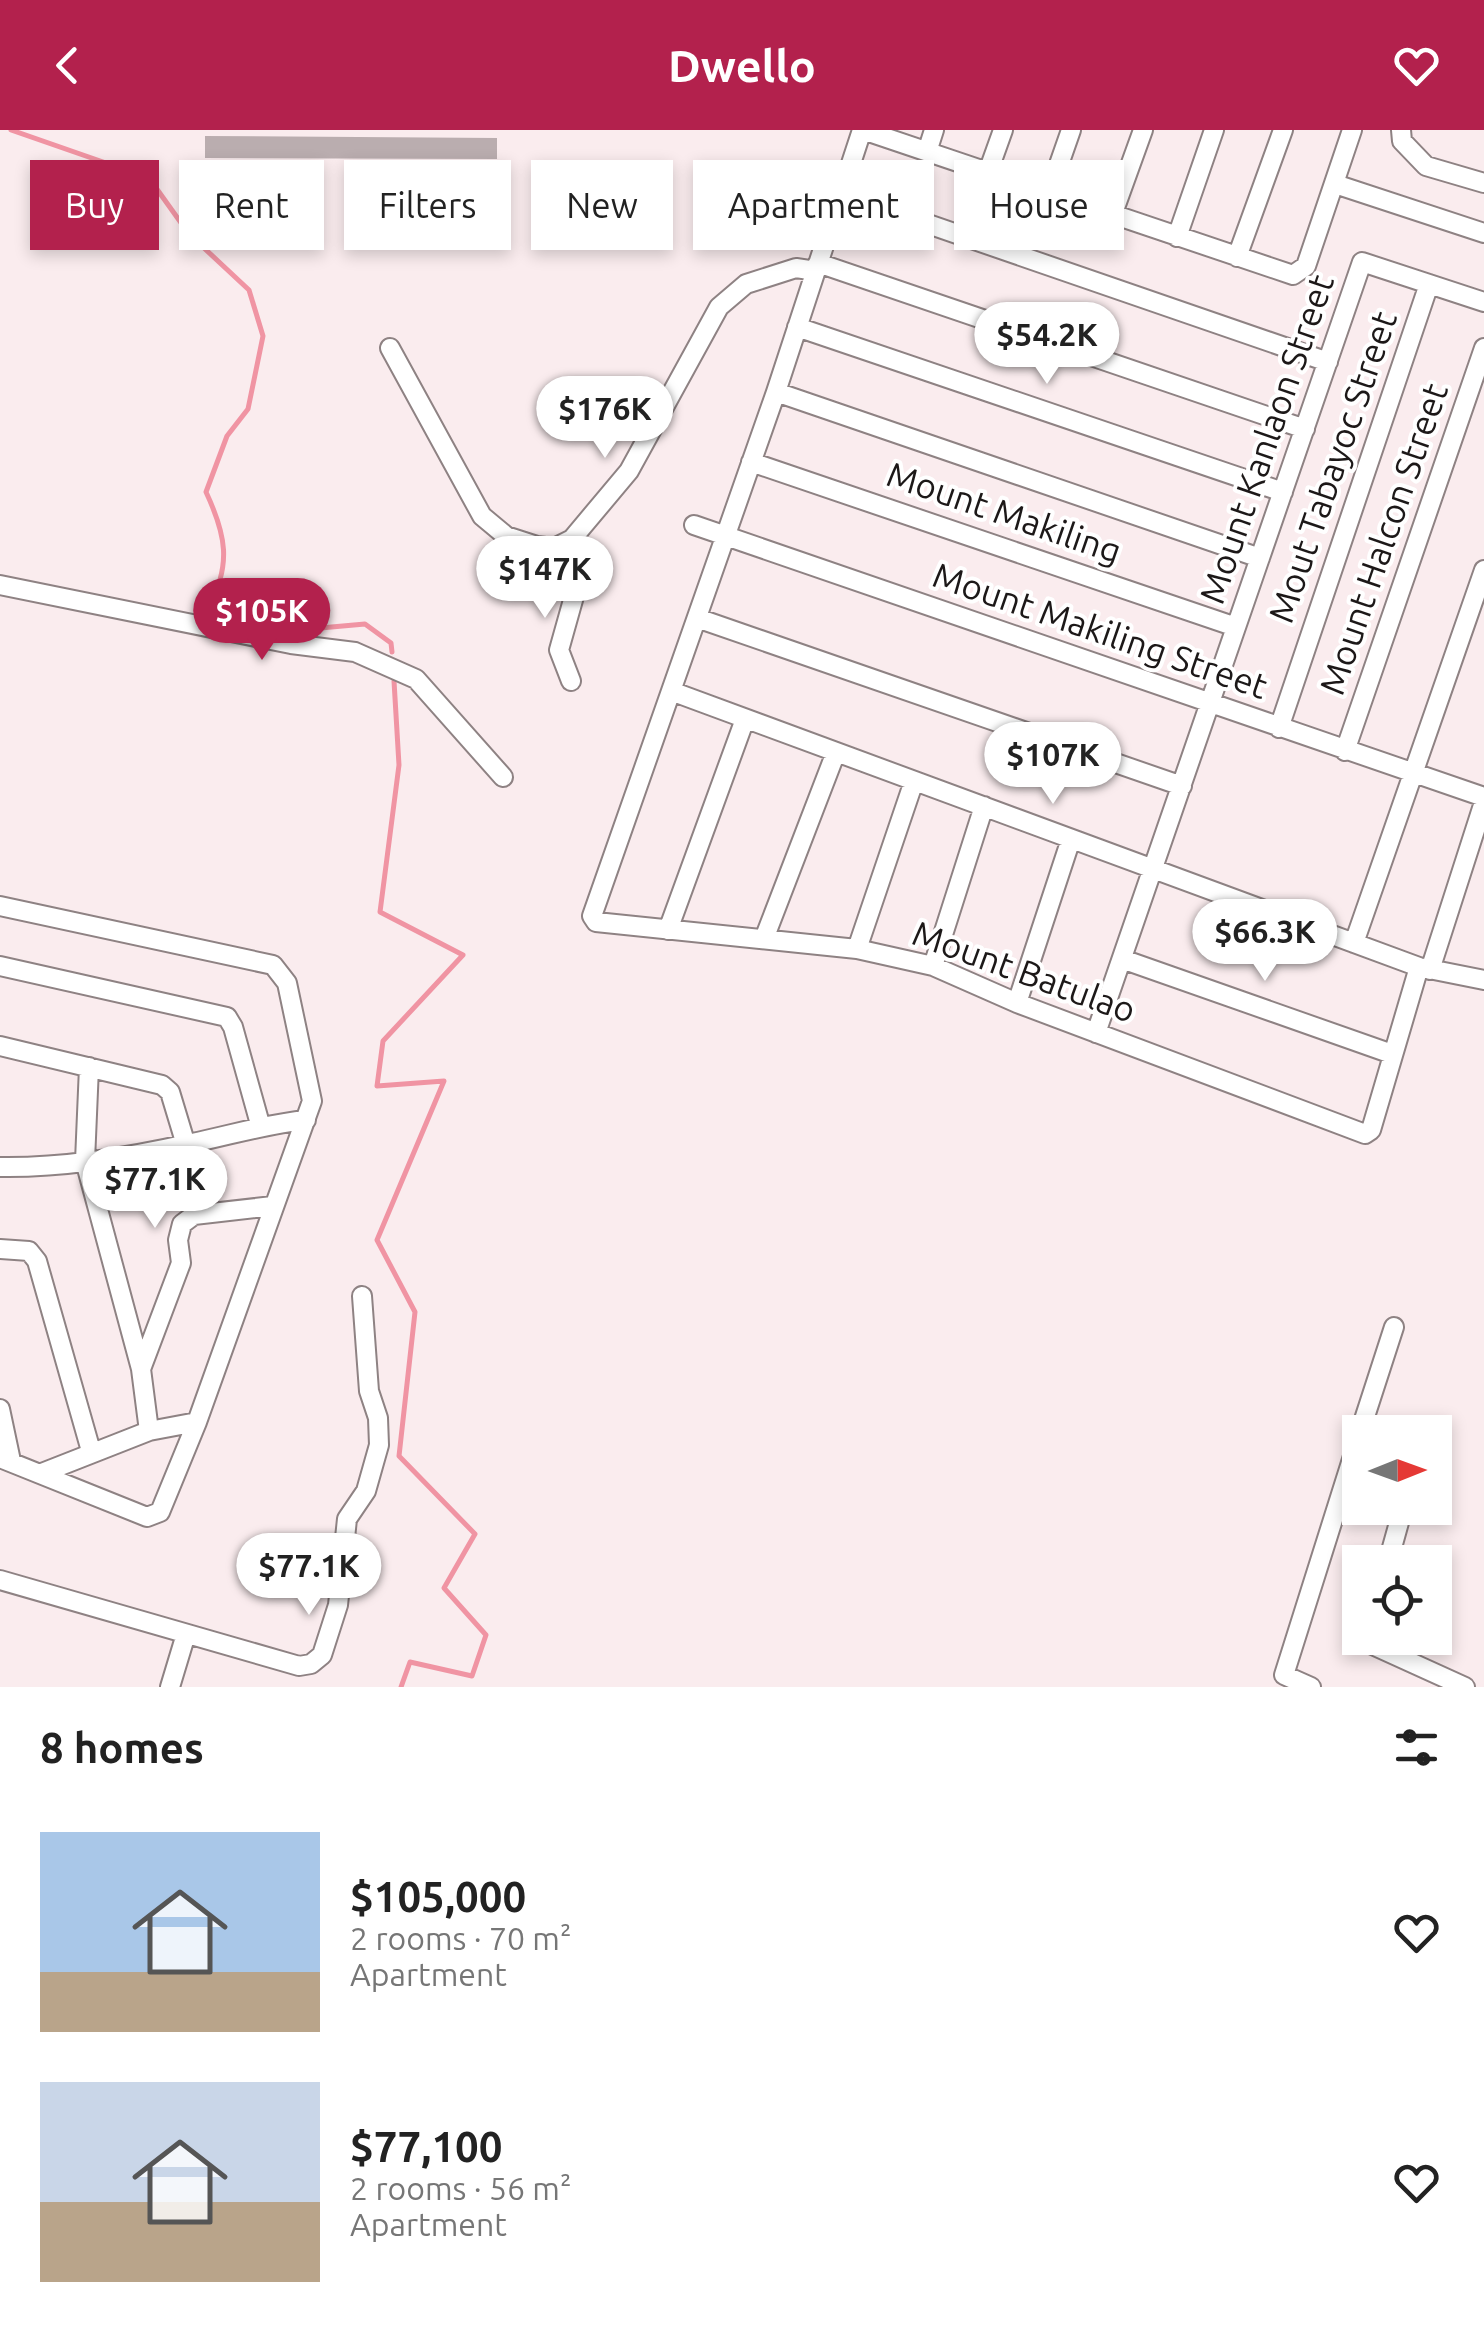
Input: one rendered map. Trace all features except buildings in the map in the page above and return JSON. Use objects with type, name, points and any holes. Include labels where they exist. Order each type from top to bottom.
[{"type":"street","points":[[853,160],[863,130],[954,161]]},
{"type":"street","points":[[926,152],[934,130]]},
{"type":"street","points":[[992,160],[1003,130]]},
{"type":"street","points":[[1061,160],[1071,130]]},
{"type":"street","points":[[1124,184],[1144,130]]},
{"type":"street","points":[[1177,237],[1214,130]]},
{"type":"street","points":[[1236,256],[1283,130]]},
{"type":"street","points":[[1124,220],[1293,275],[1301,272],[1352,130]]},
{"type":"street","points":[[1401,130],[1402,141],[1426,166],[1484,183]]},
{"type":"street","points":[[1335,184],[1484,233]]},
{"type":"street","points":[[934,226],[1328,362]]},
{"type":"street","points":[[823,250],[671,692],[1424,968],[1483,980]]},
{"type":"street","name":"Mount Kanlaon Street","points":[[1096,1033],[1362,262],[1428,284]]},
{"type":"street","points":[[390,348],[482,516],[506,536],[554,548],[572,539],[628,471],[719,307],[746,284],[796,268],[817,267],[1305,429]]},
{"type":"street","points":[[1428,284],[1484,302]]},
{"type":"street","name":"Mout Tabayoc Street","points":[[1279,728],[1428,284]]},
{"type":"street","points":[[796,326],[1283,492]]},
{"type":"street","name":"Mount Halcon Street","points":[[1345,750],[1484,348]]},
{"type":"street","points":[[776,392],[1260,558]]},
{"type":"street","name":"Mount Makiling","points":[[750,462],[1236,627]]},
{"type":"street","name":"Mount Makiling Street","points":[[694,525],[1484,799]]},
{"type":"street","points":[[570,681],[559,650],[580,575],[579,553],[572,539]]},
{"type":"street","points":[[1354,943],[1484,570]]},
{"type":"street","points":[[0,586],[291,644],[355,652],[416,679],[502,778]]},
{"type":"street","points":[[697,618],[1182,786]]},
{"type":"street","name":"Mount Batulao","points":[[671,692],[592,911],[596,922],[857,949],[933,966],[1018,1003],[1355,1133],[1371,1130],[1392,1054]]},
{"type":"street","points":[[668,930],[745,719]]},
{"type":"street","points":[[764,939],[836,752]]},
{"type":"street","points":[[857,949],[914,781]]},
{"type":"street","points":[[1122,959],[1392,1054],[1484,799]]},
{"type":"street","points":[[933,966],[984,806]]},
{"type":"street","points":[[1018,1003],[1071,839]]},
{"type":"street","points":[[0,906],[272,965],[287,984],[312,1101],[163,1508],[152,1517],[6,1460],[0,1409]]},
{"type":"street","points":[[0,966],[226,1017],[233,1027],[260,1124]]},
{"type":"street","points":[[0,1046],[162,1085],[170,1092],[186,1144]]},
{"type":"street","points":[[90,1067],[85,1161],[141,1369],[149,1431]]},
{"type":"street","points":[[0,1167],[85,1161],[186,1144],[260,1124],[306,1120]]},
{"type":"street","points":[[141,1369],[182,1263],[178,1240],[182,1224],[194,1215],[273,1206]]},
{"type":"street","points":[[0,1249],[20,1248],[36,1261],[92,1451]]},
{"type":"street","points":[[0,1580],[299,1666],[322,1656],[338,1605],[347,1519],[366,1491],[378,1445],[362,1296]]},
{"type":"street","points":[[1366,1415],[1394,1327]]},
{"type":"street","points":[[42,1473],[149,1431],[197,1422]]},
{"type":"street","points":[[1311,1687],[1284,1675],[1342,1490]]},
{"type":"street","points":[[170,1687],[186,1634]]},
{"type":"street","points":[[1395,1655],[1465,1687]]},
{"type":"waterway","points":[[11,130],[149,178],[189,234],[249,290],[263,336],[248,409],[227,436],[206,492],[224,550],[221,578],[208,609],[298,630],[365,624],[391,643],[392,652]]},
{"type":"waterway","points":[[394,681],[399,765],[380,912],[463,955],[383,1041],[377,1086],[444,1081],[377,1240],[415,1312],[399,1456],[475,1534],[444,1588],[486,1635],[472,1676],[410,1662],[401,1687]]}]
